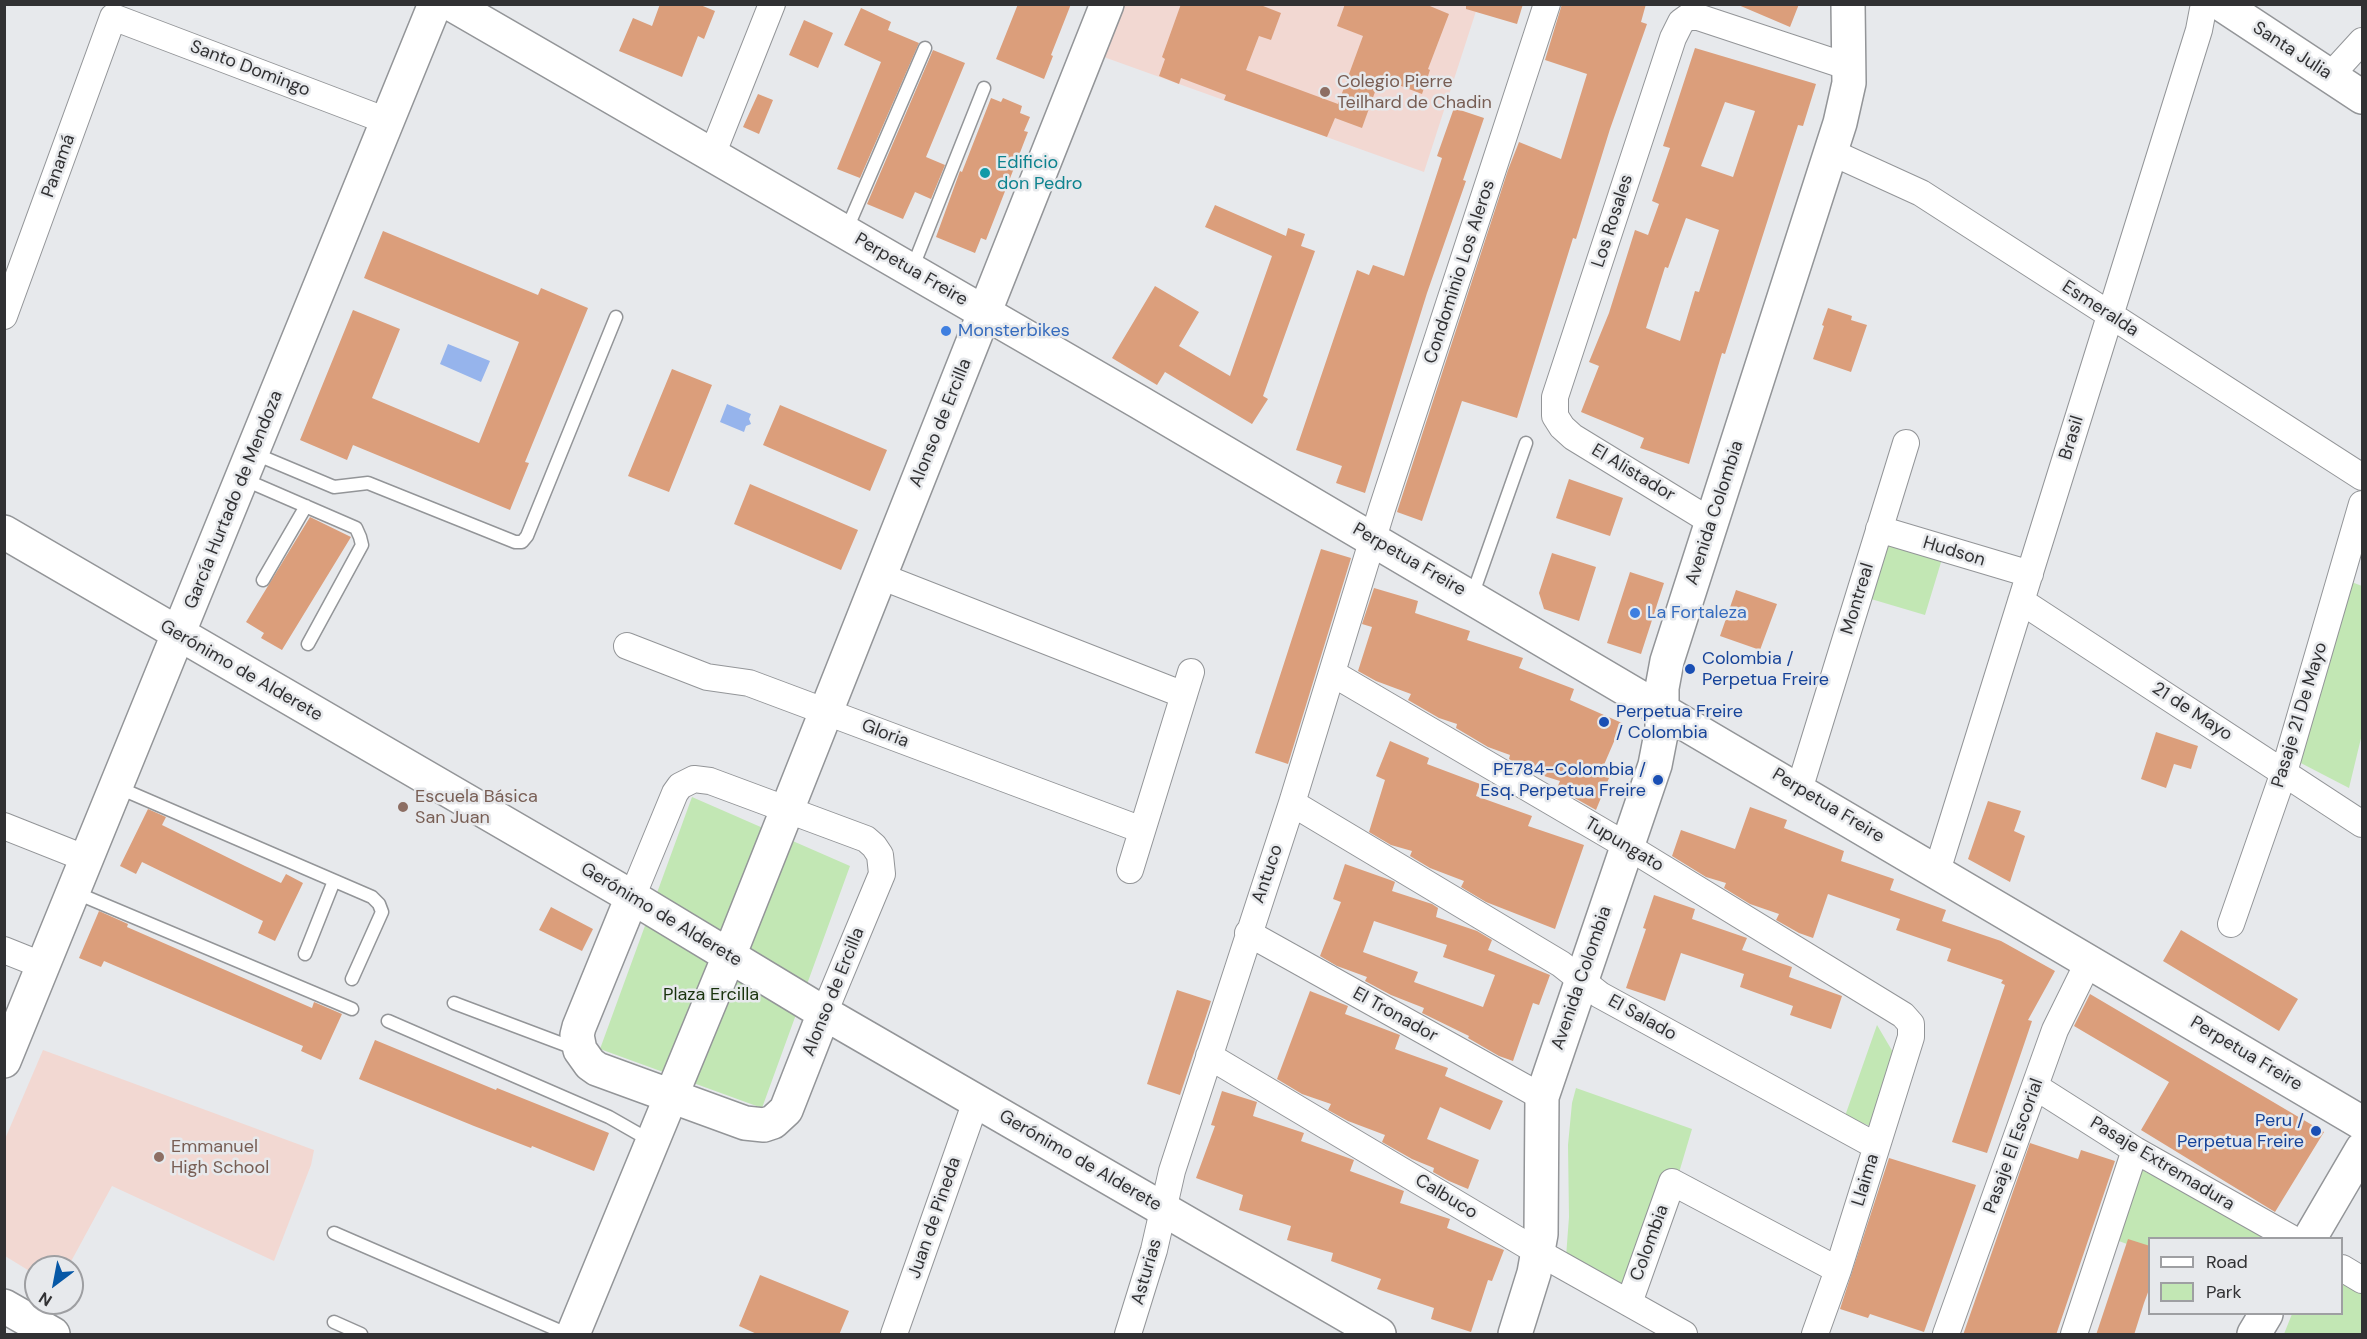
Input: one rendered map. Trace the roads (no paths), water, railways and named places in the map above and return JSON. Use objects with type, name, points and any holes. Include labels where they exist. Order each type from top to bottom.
[{"type":"street","name":"García Hurtado de Mendoza","points":[[4,1061],[435,4]]},
{"type":"street","name":"Perpetua Freire","points":[[451,4],[985,312],[1662,708],[2362,1123]]},
{"type":"street","points":[[712,155],[772,4]]},
{"type":"street","name":"Alonso de Ercilla","points":[[573,1335],[788,809],[1107,4]]},
{"type":"street","name":"Condominio Los Aleros","points":[[1374,540],[1547,4]]},
{"type":"street","name":"Avenida Colombia","points":[[1515,1335],[1538,1252],[1541,1216],[1542,1097],[1658,752],[1662,729],[1662,688],[1667,661],[1844,108],[1850,67],[1848,4]]},
{"type":"street","name":"Brasil","points":[[1937,871],[2199,30],[2204,4]]},
{"type":"street","name":"Santa Julia","points":[[2221,4],[2362,97]]},
{"type":"street","name":"Santo Domingo","points":[[113,17],[387,121]]},
{"type":"street","name":"Panamá","points":[[4,316],[113,17]]},
{"type":"street","name":"Los Rosales","points":[[1557,421],[1554,410],[1555,398],[1673,38],[1682,22],[1688,17],[1698,17],[1850,67]]},
{"type":"street","points":[[2330,76],[2362,41]]},
{"type":"street","name":"Esmeralda","points":[[1831,152],[1921,194],[2362,477]]},
{"type":"street","name":"El Alistador","points":[[1557,421],[1574,437],[1712,522]]},
{"type":"street","name":"Montreal","points":[[1799,790],[1906,443]]},
{"type":"street","name":"Pasaje 21 De Mayo","points":[[2231,924],[2284,772],[2362,504]]},
{"type":"street","name":"Hudson","points":[[1879,529],[2030,574]]},
{"type":"street","name":"Gerónimo de Alderete","points":[[4,532],[632,897],[824,1013],[1376,1334]]},
{"type":"street","name":"Antuco","points":[[1164,1210],[1172,1171],[1292,803],[1374,540]]},
{"type":"street","points":[[880,576],[1187,684],[1130,870]]},
{"type":"street","name":"21 de Mayo","points":[[2021,601],[2362,824]]},
{"type":"street","name":"Gloria","points":[[627,646],[707,677],[749,683],[1142,831]]},
{"type":"street","name":"Tupungato","points":[[1332,673],[1627,846],[1903,1016],[1911,1024]]},
{"type":"street","name":"Alonso de Ercilla","points":[[702,779],[788,809],[866,839],[874,846],[882,864],[879,882],[786,1110],[773,1122],[754,1126],[597,1069],[590,1064],[580,1050],[577,1035],[579,1027],[675,793],[687,782],[702,779]]},
{"type":"street","name":"El Salado","points":[[1292,803],[1561,964],[1600,995],[1876,1146]]},
{"type":"street","points":[[4,826],[87,859]]},
{"type":"street","name":"El Tronador","points":[[1248,933],[1542,1097]]},
{"type":"street","points":[[4,950],[44,966]]},
{"type":"street","name":"Pasaje El Escorial","points":[[1946,1335],[2055,1030],[2089,961]]},
{"type":"street","name":"Llaima","points":[[1815,1335],[1838,1270],[1911,1037],[1911,1024]]},
{"type":"street","name":"Calbuco","points":[[1209,1056],[1538,1252],[1684,1335]]},
{"type":"street","name":"Pasaje Extremadura","points":[[2036,1087],[2134,1150],[2287,1237]]},
{"type":"street","name":"Juan de Pineda","points":[[894,1335],[976,1101]]},
{"type":"street","points":[[2311,1237],[2362,1149]]},
{"type":"street","points":[[2074,1335],[2134,1150]]},
{"type":"street","name":"Colombia","points":[[1629,1303],[1672,1182],[1838,1270]]},
{"type":"street","name":"Asturias","points":[[1128,1335],[1155,1250],[1164,1210]]},
{"type":"street","points":[[2343,1269],[2362,1280]]},
{"type":"street","points":[[4,1306],[52,1335]]},
{"type":"street","points":[[2254,1335],[2265,1315]]},
{"type":"lane","points":[[846,232],[925,48]]},
{"type":"lane","points":[[912,270],[984,88]]},
{"type":"lane","points":[[248,466],[334,487],[368,483],[515,542],[522,542],[527,536],[616,317]]},
{"type":"lane","points":[[1472,597],[1526,443]]},
{"type":"lane","points":[[248,466],[306,506],[356,528],[362,545],[308,644]]},
{"type":"lane","points":[[263,580],[306,506]]},
{"type":"lane","points":[[117,788],[372,897],[379,904],[382,912],[352,979]]},
{"type":"lane","points":[[305,954],[334,881]]},
{"type":"lane","points":[[74,892],[352,1009]]},
{"type":"lane","points":[[454,1003],[580,1050]]},
{"type":"lane","points":[[388,1021],[609,1117],[652,1142]]},
{"type":"lane","points":[[334,1233],[567,1335]]},
{"type":"lane","points":[[334,1322],[361,1335]]},
{"type":"water","points":[[448,344],[490,361],[481,382],[440,364]]},
{"type":"water","points":[[727,404],[751,414],[749,419],[751,424],[746,426],[744,432],[720,422]]},
{"type":"place","name":"Colegio Pierre Teilhard de Chadin","points":[[1325,92]]},
{"type":"place","name":"Edificio don Pedro","points":[[985,173]]},
{"type":"place","name":"Monsterbikes","points":[[946,331]]},
{"type":"place","name":"La Fortaleza","points":[[1635,613]]},
{"type":"place","name":"Colombia / Perpetua Freire","points":[[1690,669]]},
{"type":"place","name":"Perpetua Freire / Colombia","points":[[1604,722]]},
{"type":"place","name":"PE784-Colombia / Esq. Perpetua Freire","points":[[1658,780]]},
{"type":"place","name":"Escuela Básica San Juan","points":[[403,807]]},
{"type":"place","name":"Peru / Perpetua Freire","points":[[2316,1131]]},
{"type":"place","name":"Emmanuel High School","points":[[159,1157]]},
{"type":"park label","name":"Plaza Ercilla","points":[[711,995]]}]
